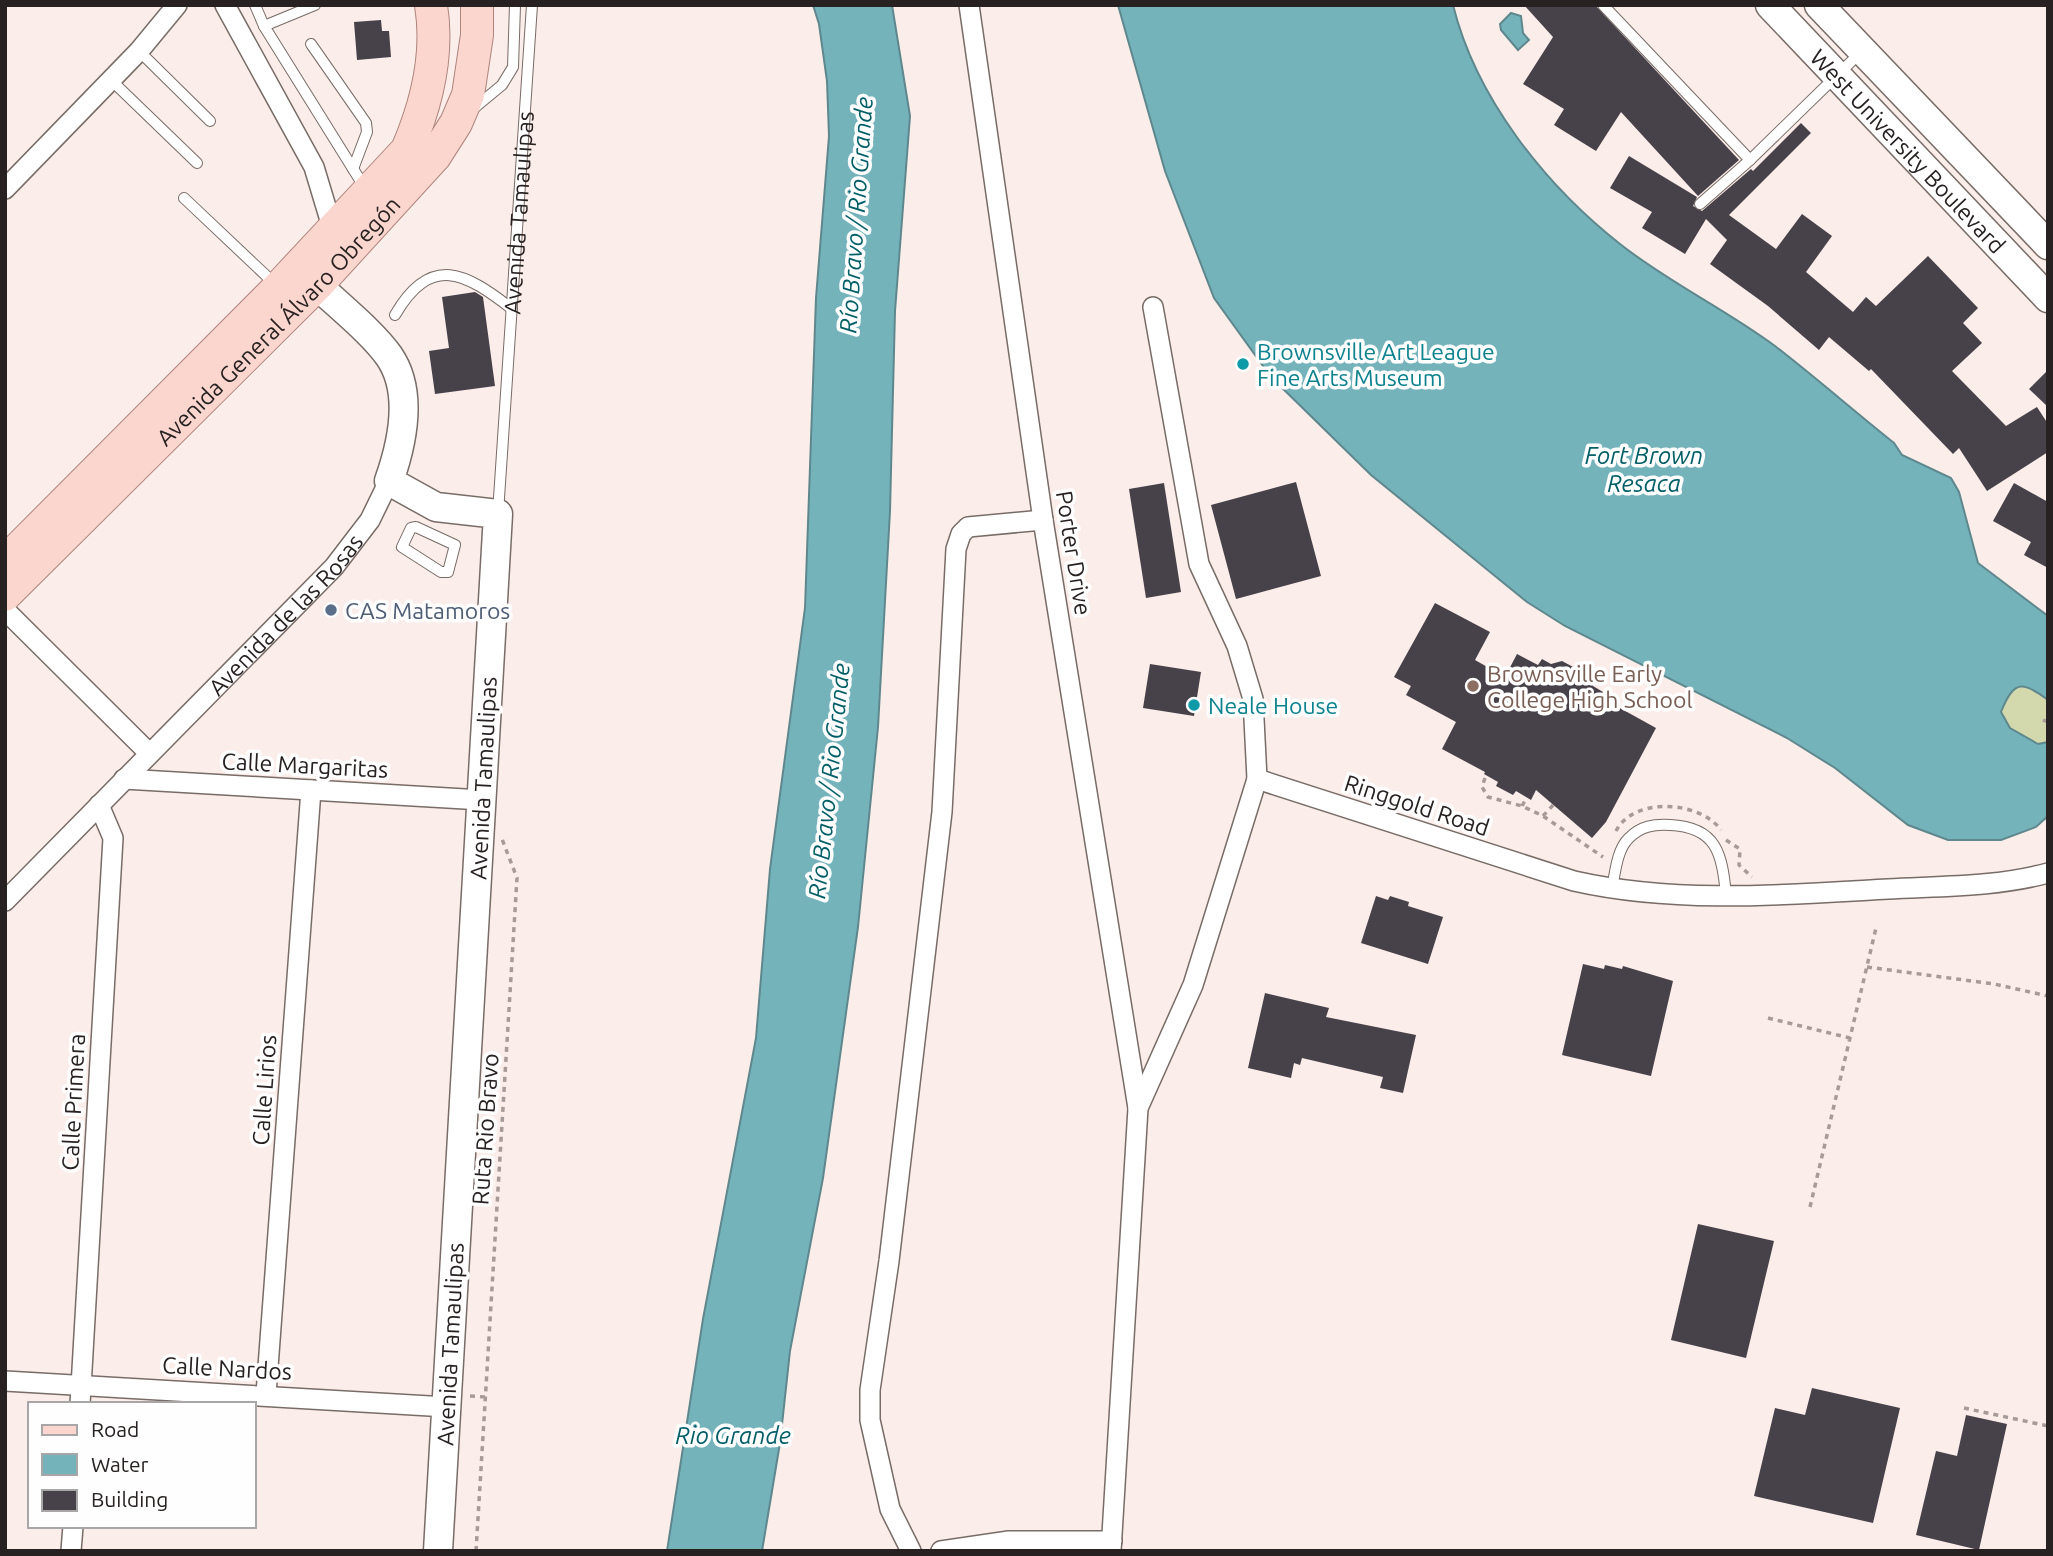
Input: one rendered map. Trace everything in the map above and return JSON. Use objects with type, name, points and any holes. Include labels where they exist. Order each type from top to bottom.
[{"type":"main road","name":"Avenida General Álvaro Obregón","points":[[5,595],[194,389],[279,287],[333,230],[361,182],[407,150],[418,125],[434,44],[431,5]]},
{"type":"main road","name":"Avenida General Álvaro Obregón","points":[[5,562],[194,389],[317,285],[429,164],[456,123],[468,95],[473,67],[477,5]]},
{"type":"street","points":[[5,189],[139,51],[177,5]]},
{"type":"street","points":[[225,5],[309,157],[333,230]]},
{"type":"street","name":"Porter Drive","points":[[969,5],[1043,520],[1138,1108]]},
{"type":"street","name":"West University Boulevard","points":[[1770,5],[2048,298]]},
{"type":"street","name":"West University Boulevard","points":[[1819,5],[2048,245]]},
{"type":"street","name":"Avenida de las Rosas","points":[[5,901],[334,568],[370,520],[389,481],[401,439],[403,398],[397,372],[389,356],[317,285]]},
{"type":"street","points":[[941,1551],[1009,1541],[1111,1546],[1138,1108],[1192,985],[1257,779],[1253,699],[1237,646],[1199,564],[1153,307]]},
{"type":"street","points":[[389,481],[432,519],[498,514]]},
{"type":"street","name":"Avenida Tamaulipas","points":[[438,1551],[498,514]]},
{"type":"street","points":[[911,1551],[890,1509],[870,1420],[870,1390],[889,1261],[942,812],[956,549],[961,534],[968,527],[1043,520]]},
{"type":"street","points":[[5,610],[149,753]]},
{"type":"street","name":"Calle Margaritas","points":[[124,779],[482,800]]},
{"type":"street","name":"Ringgold Road","points":[[1257,779],[1574,881],[1667,896],[2003,883],[2048,873]]},
{"type":"street","name":"Calle Lirios","points":[[266,1394],[311,790]]},
{"type":"street","name":"Calle Primera","points":[[81,1394],[113,838],[99,805]]},
{"type":"street","name":"Calle Nardos","points":[[5,1381],[81,1394],[266,1394],[447,1407]]},
{"type":"street","points":[[71,1551],[73,1528]]},
{"type":"lane","points":[[255,5],[264,26],[361,182]]},
{"type":"lane","points":[[264,26],[315,5]]},
{"type":"lane","points":[[456,123],[510,76],[513,67],[515,5]]},
{"type":"lane","name":"Avenida Tamaulipas","points":[[498,514],[532,5]]},
{"type":"lane","points":[[1603,5],[1750,160]]},
{"type":"lane","points":[[312,44],[366,123],[361,182]]},
{"type":"lane","points":[[1700,204],[1750,160],[1862,50]]},
{"type":"lane","points":[[139,51],[210,121]]},
{"type":"lane","points":[[111,80],[197,163]]},
{"type":"lane","points":[[184,198],[279,287]]},
{"type":"lane","points":[[395,315],[408,293],[423,282],[441,276],[471,279],[512,309]]},
{"type":"lane","points":[[432,519],[455,545],[448,572],[442,572],[402,547],[411,528],[432,519]]},
{"type":"lane","points":[[1612,889],[1619,858],[1627,839],[1644,827],[1691,825],[1706,835],[1719,850],[1726,895]]},
{"type":"path","points":[[1485,778],[1482,786],[1488,797],[1522,806],[1543,816],[1603,857]]},
{"type":"path","points":[[1522,806],[1526,799]]},
{"type":"path","points":[[1543,816],[1555,803]]},
{"type":"path","name":"Ruta Rio Bravo","points":[[476,1551],[516,878],[500,832]]},
{"type":"path","points":[[1810,1207],[1876,928]]},
{"type":"path","points":[[1867,967],[1994,984],[2048,996]]},
{"type":"path","points":[[1768,1018],[1850,1038]]},
{"type":"path","points":[[1964,1408],[2048,1426]]},
{"type":"green space","points":[[2016,687],[2032,688],[2048,700],[2048,742],[2038,744],[2010,728],[2001,712],[2010,690]]},
{"type":"water","name":"Rio Grande","points":[[813,5],[892,5],[910,116],[895,311],[890,511],[878,727],[858,927],[823,1178],[790,1351],[780,1443],[762,1551],[667,1551],[703,1319],[756,1038],[770,869],[805,608],[816,298],[829,136],[827,81],[819,24]]},
{"type":"water","name":"Fort Brown Resaca","points":[[1118,5],[1453,5],[1478,73],[1496,106],[1540,167],[1592,221],[1638,258],[1775,346],[1894,443],[1902,455],[1951,478],[1959,492],[1978,563],[2048,616],[2048,700],[2031,689],[2019,687],[2014,689],[2001,712],[2010,728],[2038,744],[2048,742],[2048,816],[2036,827],[2001,840],[1948,840],[1908,825],[1835,768],[1787,738],[1565,626],[1527,602],[1371,475],[1271,377],[1214,298],[1165,171]]},
{"type":"water","points":[[1511,13],[1521,16],[1523,33],[1529,40],[1518,50],[1501,30],[1500,24]]},
{"type":"building","points":[[1524,5],[1595,5],[1739,160],[1698,196],[1621,112],[1596,151],[1554,125],[1564,109],[1523,84],[1553,37]]},
{"type":"building","points":[[381,20],[382,31],[389,31],[391,57],[357,60],[354,22]]},
{"type":"building","points":[[1801,123],[1811,133],[1729,215],[1776,249],[1802,214],[1832,236],[1806,272],[1853,312],[1866,297],[1876,306],[1928,256],[1978,308],[1963,323],[1982,343],[1952,371],[2006,426],[2037,407],[2048,424],[2048,452],[1987,491],[1959,448],[1953,454],[1871,369],[1869,371],[1829,337],[1819,350],[1768,306],[1710,264],[1727,240],[1706,219],[1685,254],[1642,228],[1652,212],[1610,188],[1629,156],[1697,197],[1693,206],[1702,211],[1751,169],[1753,171]]},
{"type":"building","points":[[475,292],[483,297],[495,386],[435,394],[429,351],[449,348],[442,297]]},
{"type":"building","points":[[2048,370],[2048,407],[2029,389]]},
{"type":"building","points":[[1296,482],[1321,576],[1236,599],[1211,505]]},
{"type":"building","points":[[1164,483],[1181,592],[1146,598],[1129,489]]},
{"type":"building","points":[[2014,483],[2048,502],[2048,568],[2024,555],[2031,542],[1993,521]]},
{"type":"building","points":[[1435,603],[1490,632],[1475,660],[1505,677],[1517,654],[1538,665],[1542,659],[1551,664],[1562,661],[1590,676],[1593,686],[1603,692],[1600,697],[1656,728],[1606,822],[1592,838],[1536,790],[1531,800],[1516,791],[1513,795],[1496,786],[1498,782],[1484,774],[1485,772],[1442,749],[1456,722],[1406,695],[1411,686],[1394,677]]},
{"type":"building","points":[[1150,664],[1201,672],[1194,716],[1143,708]]},
{"type":"building","points":[[1376,896],[1388,900],[1390,896],[1409,902],[1408,906],[1443,917],[1428,964],[1361,943]]},
{"type":"building","points":[[1583,964],[1604,969],[1605,965],[1622,969],[1623,966],[1673,981],[1651,1076],[1562,1055]]},
{"type":"building","points":[[1265,993],[1329,1008],[1326,1017],[1416,1035],[1403,1093],[1380,1088],[1383,1077],[1302,1058],[1300,1065],[1294,1063],[1291,1078],[1248,1068]]},
{"type":"building","points":[[1698,1224],[1774,1241],[1746,1358],[1671,1340]]},
{"type":"building","points":[[1812,1388],[1900,1408],[1873,1523],[1754,1496],[1775,1408],[1805,1415]]},
{"type":"building","points":[[1966,1415],[2007,1424],[1979,1550],[1916,1535],[1936,1451],[1957,1456]]},
{"type":"place","name":"Brownsville Art League Fine Arts Museum","points":[[1243,364]]},
{"type":"place","name":"CAS Matamoros","points":[[331,610]]},
{"type":"place","name":"Brownsville Early College High School","points":[[1473,686]]},
{"type":"place","name":"Neale House","points":[[1194,705]]},
{"type":"water label","name":"Río Bravo / Rio Grande","points":[[856,215]]},
{"type":"water label","name":"Río Bravo / Rio Grande","points":[[829,781]]}]
